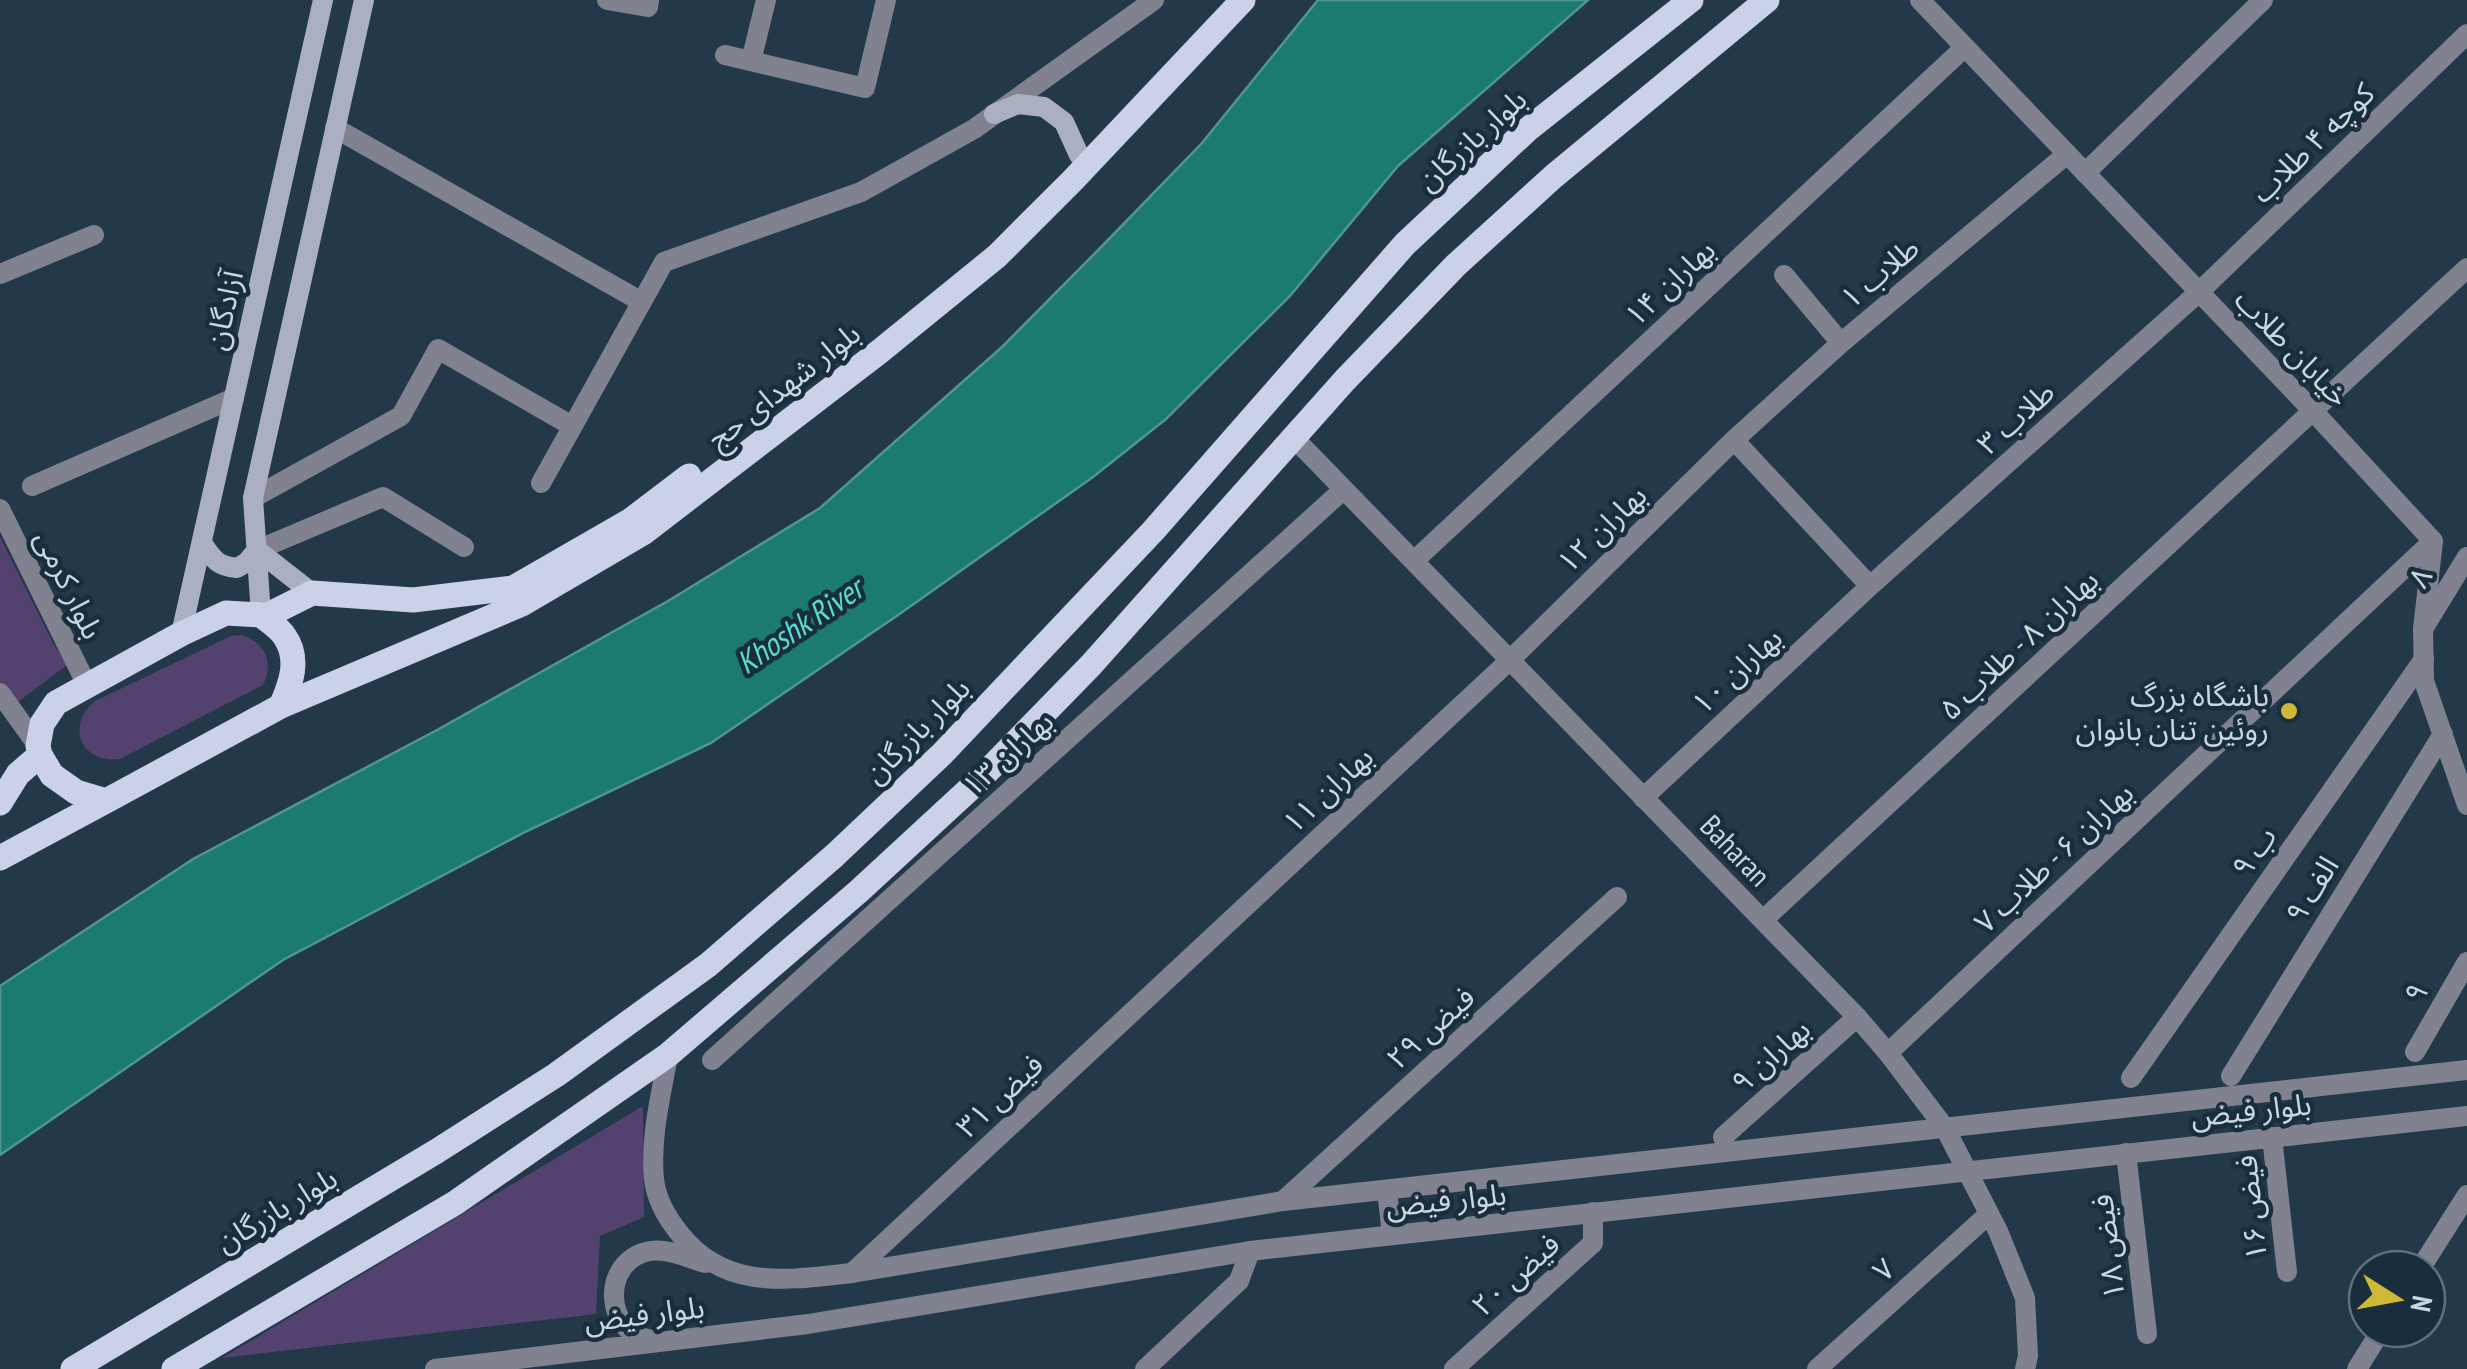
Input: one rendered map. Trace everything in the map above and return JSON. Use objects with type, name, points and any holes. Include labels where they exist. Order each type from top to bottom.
[{"type":"main road","name":"آزادگان","points":[[181,634],[323,0]]},
{"type":"main road","points":[[281,706],[292,681],[292,657],[284,636],[263,616],[253,498],[364,0]]},
{"type":"main road","name":"بلوار شهدای حج","points":[[312,592],[413,600],[513,588],[631,520],[821,376],[1002,231],[1137,94],[1219,0]]},
{"type":"main road","name":"بلوار شهدای حج","points":[[0,858],[281,706],[522,604],[643,533],[997,256],[1243,0]]},
{"type":"main road","name":"بلوار بازرگان","points":[[73,1369],[556,1076],[708,965],[834,856],[942,754],[1153,530],[1405,244],[1527,130],[1691,0]]},
{"type":"main road","points":[[174,1369],[456,1203],[668,1055],[859,891],[976,784],[1091,665],[1344,380],[1456,265],[1554,176],[1767,0]]},
{"type":"main road","points":[[994,114],[1018,104],[1044,107],[1064,122],[1078,155]]},
{"type":"main road","points":[[202,543],[223,566],[238,568],[256,550]]},
{"type":"main road","points":[[0,803],[39,750],[42,724],[56,703],[181,634],[226,614],[263,616],[312,592],[256,550]]},
{"type":"main road","points":[[39,750],[52,774],[76,792],[106,801]]},
{"type":"main road","points":[[834,856],[859,891]]},
{"type":"street","points":[[607,0],[648,8],[650,0]]},
{"type":"street","points":[[751,61],[766,0]]},
{"type":"street","points":[[725,55],[865,88],[886,0]]},
{"type":"street","points":[[540,482],[664,262],[860,192],[974,129],[1154,0]]},
{"type":"street","name":"خیابان طلاب","points":[[1920,0],[2433,542]]},
{"type":"street","points":[[2086,172],[2262,0]]},
{"type":"street","name":"کوچه ۴ طلاب","points":[[2199,292],[2467,34]]},
{"type":"street","name":"بهاران ۱۴","points":[[1414,561],[1964,48]]},
{"type":"street","points":[[335,128],[642,302]]},
{"type":"street","name":"طلاب ۱","points":[[1734,440],[1841,343],[2067,154]]},
{"type":"street","points":[[0,274],[94,235]]},
{"type":"street","name":"بهاران ۸ - طلاب ۵","points":[[1763,920],[2467,268]]},
{"type":"street","points":[[1784,274],[1841,343]]},
{"type":"street","name":"طلاب ۳","points":[[1870,586],[2199,292]]},
{"type":"street","points":[[253,498],[401,416],[438,349],[572,426]]},
{"type":"street","points":[[32,486],[234,398]]},
{"type":"street","name":"Baharan","points":[[1294,438],[1888,1053],[1945,1128],[1998,1231],[2024,1298],[2028,1356],[2024,1369]]},
{"type":"street","points":[[1734,440],[1870,586]]},
{"type":"street","name":"بهاران ۱۲","points":[[1510,660],[1734,440]]},
{"type":"street","name":"بهاران ۱۳","points":[[712,1060],[1343,490]]},
{"type":"street","points":[[256,550],[383,497],[464,547]]},
{"type":"street","name":"بلوار کرمی","points":[[0,509],[87,685]]},
{"type":"street","points":[[2433,542],[2423,630],[2424,682],[2466,801]]},
{"type":"street","name":"بهاران ۶ - طلاب ۷","points":[[1888,1053],[2433,542]]},
{"type":"street","name":"۸","points":[[2423,630],[2467,556]]},
{"type":"street","name":"بهاران ۱۰","points":[[1643,798],[1870,586]]},
{"type":"street","name":"۹ ب","points":[[2132,1078],[2424,659]]},
{"type":"street","name":"بهاران ۱۱","points":[[1186,962],[1510,660]]},
{"type":"street","points":[[0,694],[39,750]]},
{"type":"street","name":"۹ الف","points":[[2230,1076],[2443,734]]},
{"type":"street","name":"فیض ۲۹","points":[[1283,1201],[1618,897]]},
{"type":"street","name":"فیض ۳۱","points":[[852,1273],[1186,962]]},
{"type":"street","name":"۹","points":[[2415,1052],[2467,962]]},
{"type":"street","name":"بهاران ۹","points":[[1722,1137],[1857,1017]]},
{"type":"street","name":"بلوار فیض","points":[[668,1055],[654,1136],[654,1182],[666,1218],[688,1245],[716,1266],[754,1278],[852,1273],[1283,1201],[2467,1070]]},
{"type":"street","name":"بلوار فیض","points":[[435,1369],[493,1366],[808,1324],[1250,1251],[2467,1116]]},
{"type":"street","name":"فیض ۱۶","points":[[2272,1137],[2287,1272]]},
{"type":"street","name":"فیض ۱۸","points":[[2126,1153],[2147,1334]]},
{"type":"street","points":[[1387,1190],[1392,1235]]},
{"type":"street","points":[[2433,1249],[2467,1195]]},
{"type":"street","name":"فیض ۲۰","points":[[1454,1369],[1593,1243],[1594,1212]]},
{"type":"street","name":"۷","points":[[1816,1369],[1989,1214]]},
{"type":"street","points":[[663,1341],[646,1340],[630,1332],[618,1318],[612,1302],[621,1268],[634,1256],[651,1251],[669,1252],[716,1266]]},
{"type":"street","points":[[1144,1369],[1239,1281],[1250,1251]]},
{"type":"shaded area","points":[[0,537],[67,665],[14,705],[0,684]]},
{"type":"shaded area","points":[[242,635],[257,643],[266,655],[268,669],[263,685],[120,759],[95,756],[87,749],[79,732],[86,711],[95,701],[231,636]]},
{"type":"shaded area","points":[[643,1106],[644,1217],[600,1236],[596,1314],[222,1358]]},
{"type":"water","name":"Khoshk River","points":[[1318,0],[1588,0],[1398,166],[1290,296],[1166,419],[1093,477],[711,743],[525,832],[283,960],[0,1155],[0,986],[193,859],[437,730],[668,601],[820,508],[1002,347],[1108,240],[1202,143]]},
{"type":"place","name":"باشگاه بزرگ روئین تنان بانوان","points":[[2289,711]]}]
